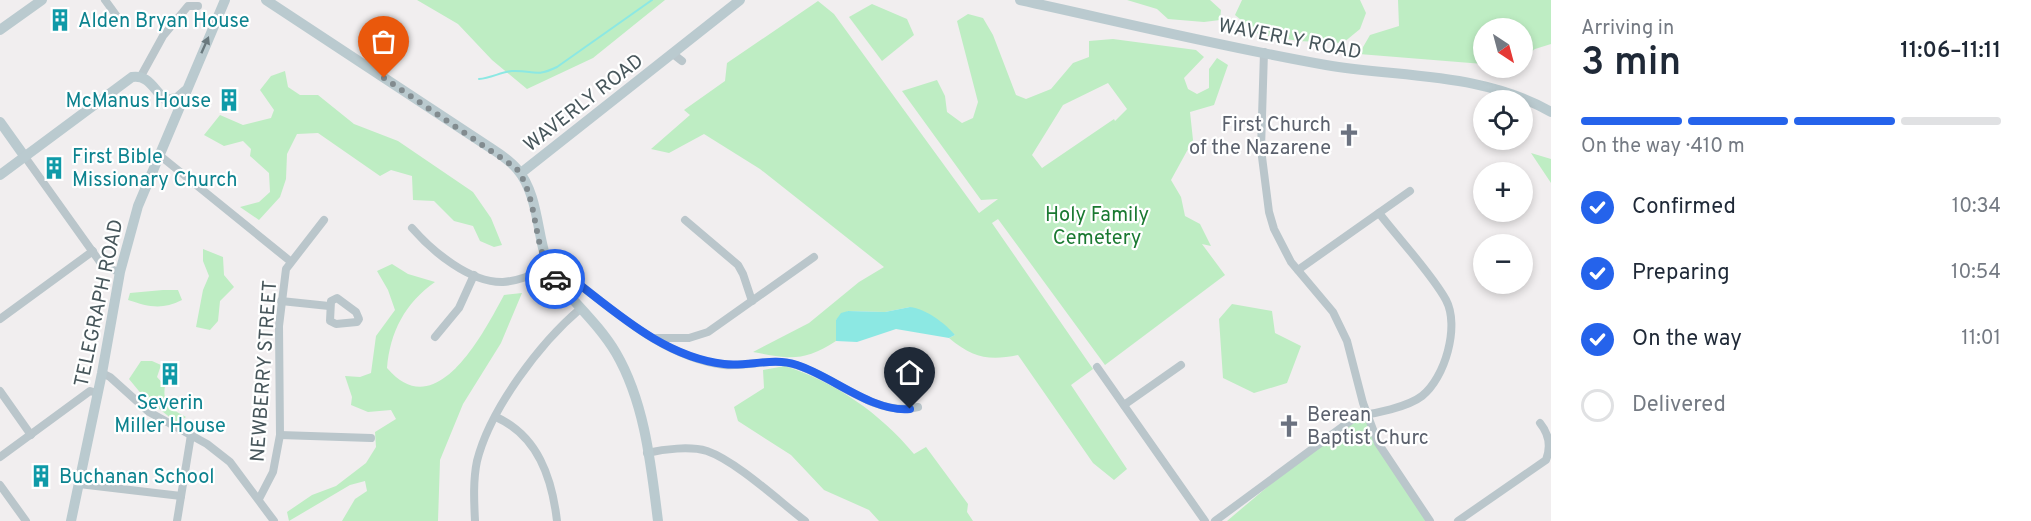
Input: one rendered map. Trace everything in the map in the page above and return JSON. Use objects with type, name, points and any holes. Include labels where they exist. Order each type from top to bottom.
[{"type":"street","points":[[0,30],[42,0]]},
{"type":"street","points":[[105,0],[116,15]]},
{"type":"street","name":"TELEGRAPH ROAD","points":[[71,521],[102,374],[120,272],[138,206],[158,154],[225,0]]},
{"type":"street","name":"WAVERLY ROAD","points":[[266,0],[483,143],[510,162],[521,173],[678,58],[740,0]]},
{"type":"street","name":"WAVERLY ROAD","points":[[1020,0],[1348,69],[1447,77],[1497,88],[1551,112]]},
{"type":"street","points":[[141,76],[173,21],[188,6],[198,6]]},
{"type":"street","points":[[1264,52],[1261,149],[1269,212],[1285,253],[1333,312],[1347,340],[1366,414],[1378,443],[1430,521]]},
{"type":"street","points":[[141,76],[166,100],[174,118]]},
{"type":"street","points":[[0,175],[132,77],[141,76]]},
{"type":"street","points":[[166,100],[177,98],[185,91]]},
{"type":"street","points":[[0,122],[93,251],[107,268],[120,272]]},
{"type":"street","points":[[158,154],[290,261]]},
{"type":"street","points":[[521,173],[532,201],[548,268],[615,352],[633,389],[647,453],[658,521]]},
{"type":"street","points":[[1299,270],[1410,191]]},
{"type":"street","points":[[1215,521],[1357,416],[1396,407],[1423,396],[1433,381],[1447,351],[1453,329],[1452,316],[1445,299],[1379,213]]},
{"type":"street","name":"NEWBERRY STREET","points":[[259,499],[273,472],[280,435],[278,349],[281,301],[290,261],[324,219]]},
{"type":"street","points":[[685,220],[738,265],[752,302]]},
{"type":"street","points":[[412,228],[421,239],[474,275],[503,282],[521,279],[548,268]]},
{"type":"street","points":[[0,319],[93,251]]},
{"type":"street","points":[[653,338],[689,338],[708,332],[814,257]]},
{"type":"street","points":[[435,338],[459,308],[474,275]]},
{"type":"street","points":[[555,279],[571,278],[653,338],[683,355],[745,366],[768,362],[795,364],[888,409],[918,407]]},
{"type":"street","points":[[281,301],[329,306]]},
{"type":"street","points":[[475,521],[477,463],[482,444],[496,417],[543,344],[580,309]]},
{"type":"street","points":[[1124,405],[1181,364]]},
{"type":"street","points":[[1097,367],[1205,521]]},
{"type":"street","points":[[102,374],[110,377],[148,412],[190,435],[230,462],[274,521]]},
{"type":"street","points":[[0,391],[31,435]]},
{"type":"street","points":[[0,457],[90,391],[97,393]]},
{"type":"street","points":[[496,417],[519,431],[540,457],[553,490],[557,521]]},
{"type":"street","points":[[1458,521],[1546,460],[1550,450],[1546,430],[1540,423]]},
{"type":"street","points":[[177,521],[190,435]]},
{"type":"street","points":[[280,435],[371,438]]},
{"type":"street","points":[[647,453],[706,451],[743,473],[805,521]]},
{"type":"street","points":[[79,484],[181,496]]},
{"type":"street","points":[[0,485],[26,521]]},
{"type":"green space","points":[[417,0],[665,0],[593,58],[527,89],[492,60],[458,24]]},
{"type":"green space","points":[[1127,0],[1210,0],[1221,10],[1220,20],[1204,22],[1168,19],[1157,9]]},
{"type":"green space","points":[[1242,0],[1360,0],[1366,13],[1360,29],[1343,43],[1298,41],[1258,34],[1235,15]]},
{"type":"green space","points":[[1398,0],[1551,0],[1551,44],[1533,50],[1533,18],[1473,18],[1473,63],[1359,54],[1370,35],[1399,26]]},
{"type":"green space","name":"Holy Family Cemetery","points":[[818,1],[834,14],[979,213],[998,199],[981,200],[902,91],[937,80],[945,96],[947,112],[962,123],[973,118],[978,102],[957,21],[968,14],[983,18],[993,35],[1016,95],[1026,99],[1051,89],[1073,63],[1089,57],[1089,41],[1113,39],[1196,50],[1204,57],[1184,78],[1188,89],[1197,94],[1209,88],[1209,69],[1217,58],[1228,65],[1214,105],[1190,112],[1193,140],[1171,180],[1181,197],[1185,216],[1200,224],[1211,246],[1202,244],[1225,275],[1105,365],[998,219],[992,223],[1093,369],[1071,385],[1127,469],[1114,480],[1093,463],[1018,355],[990,358],[974,354],[949,338],[955,335],[910,307],[885,312],[848,311],[836,320],[836,341],[805,356],[787,357],[753,352],[809,323],[859,282],[884,267],[760,169],[704,134],[669,153],[651,149],[690,115],[684,110],[725,81],[727,63]],"holes":[[[1108,83],[1127,109],[1115,121],[1114,119],[1042,168],[1032,155],[1063,105]]]},
{"type":"green space","points":[[872,4],[907,19],[914,35],[882,61],[849,17]]},
{"type":"green space","points":[[285,71],[288,87],[300,95],[318,95],[354,124],[398,141],[473,192],[491,218],[502,245],[494,247],[480,241],[473,226],[454,221],[434,201],[413,200],[412,176],[391,170],[380,176],[318,133],[297,134],[287,154],[286,179],[280,197],[259,220],[240,207],[259,202],[270,192],[269,173],[250,156],[251,149],[243,141],[224,146],[204,135],[220,115],[243,125],[271,118],[274,110],[260,90],[271,76]]},
{"type":"green space","points":[[1531,153],[1551,159],[1551,183]]},
{"type":"green space","points":[[203,249],[223,257],[224,275],[234,287],[220,301],[218,321],[210,330],[196,327],[203,290],[209,276],[203,261]]},
{"type":"green space","points":[[392,264],[408,274],[435,282],[424,290],[407,309],[392,342],[387,368],[405,383],[423,387],[440,381],[471,351],[504,295],[522,293],[501,343],[463,404],[440,460],[438,521],[342,521],[355,499],[367,491],[365,481],[350,485],[289,521],[287,512],[312,495],[336,486],[366,463],[376,447],[375,432],[396,419],[391,410],[368,412],[351,405],[352,397],[345,376],[360,377],[371,373],[376,336],[395,310],[388,290],[377,271]]},
{"type":"green space","points":[[178,290],[182,300],[168,305],[155,306],[128,300],[130,293]]},
{"type":"green space","points":[[1232,304],[1272,311],[1275,333],[1301,346],[1287,383],[1254,393],[1223,378],[1219,319]]},
{"type":"green space","points":[[141,361],[152,361],[161,365],[157,377],[165,386],[166,402],[186,417],[177,423],[143,396],[129,379]]},
{"type":"green space","points":[[785,366],[821,381],[856,401],[887,425],[914,454],[926,447],[968,504],[967,512],[973,521],[879,521],[869,510],[824,490],[791,455],[738,421],[734,407],[764,388],[763,370]]},
{"type":"green space","points":[[1367,414],[1370,425],[1430,521],[1227,521],[1331,433]]},
{"type":"water","points":[[910,307],[935,317],[955,335],[949,338],[896,329],[857,342],[836,341],[836,320],[841,313],[848,311],[885,312]]},
{"type":"waterway","points":[[479,79],[512,71],[534,73],[557,67],[652,0]]},
{"type":"way so far","points":[[384,78],[483,143],[510,162],[521,173],[532,201],[546,263],[555,279]]},
{"type":"place","name":"Alden Bryan House","points":[[60,20]]},
{"type":"place","name":"McManus House","points":[[229,100]]},
{"type":"place","name":"First Church of the Nazarene","points":[[1349,135]]},
{"type":"place","name":"First Bible Missionary Church","points":[[54,168]]},
{"type":"place","name":"Severin Miller House","points":[[170,374]]},
{"type":"place","name":"Berean Baptist Churc","points":[[1289,426]]},
{"type":"place","name":"Buchanan School","points":[[41,476]]},
{"type":"route","points":[[555,279],[571,278],[633,325],[683,355],[723,364],[745,366],[768,362],[795,364],[888,409],[910,409]]}]
